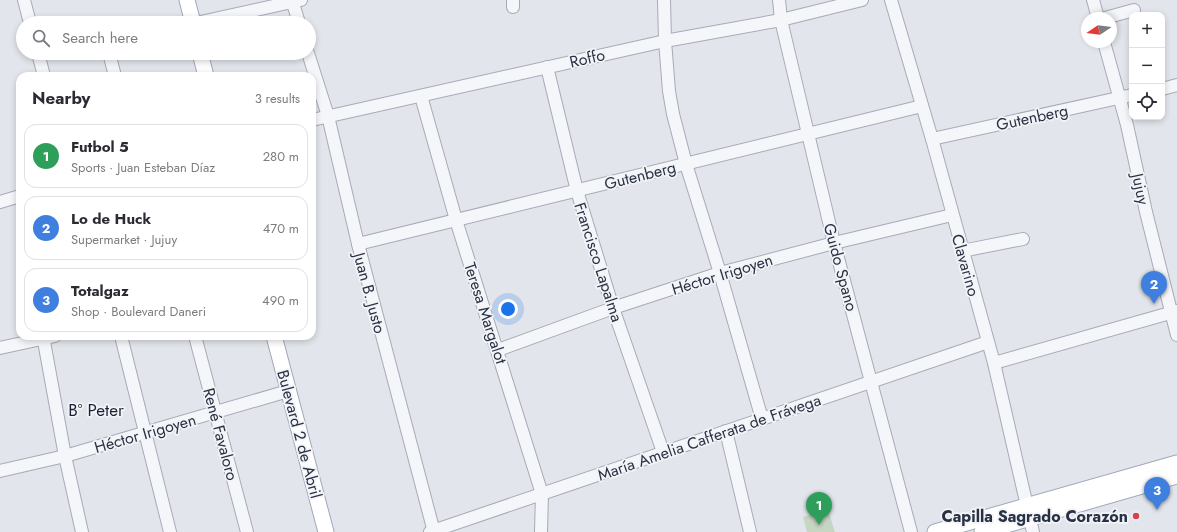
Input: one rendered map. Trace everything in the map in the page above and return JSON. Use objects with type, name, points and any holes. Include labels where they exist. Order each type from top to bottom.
[{"type":"main road","points":[[187,0],[191,16]]},
{"type":"main road","points":[[202,60],[205,72]]},
{"type":"main road","name":"Bulevard 2 de Abril","points":[[275,340],[326,532]]},
{"type":"main road","points":[[982,532],[1030,518],[1114,487],[1171,471]]},
{"type":"main road","points":[[935,532],[1030,518]]},
{"type":"street","points":[[24,0],[28,16]]},
{"type":"street","points":[[226,16],[295,0],[298,16]]},
{"type":"street","points":[[664,0],[665,41],[669,91],[673,114],[686,164],[720,273],[762,419]]},
{"type":"street","name":"Guido Spano","points":[[779,0],[781,20],[834,243],[911,532]]},
{"type":"street","name":"Roffo","points":[[316,119],[665,41],[781,20],[862,0]]},
{"type":"street","name":"Clavarino","points":[[891,0],[932,139],[994,363],[1030,518]]},
{"type":"street","points":[[1093,0],[1096,12]]},
{"type":"street","points":[[1117,15],[1134,10]]},
{"type":"street","name":"Jujuy","points":[[1106,48],[1120,98],[1174,312],[1177,335]]},
{"type":"street","points":[[40,60],[43,72]]},
{"type":"street","points":[[111,60],[114,72]]},
{"type":"street","name":"Juan B. Justo","points":[[310,60],[314,72]]},
{"type":"street","name":"Francisco Lapalma","points":[[546,67],[577,191],[614,308],[663,452]]},
{"type":"street","name":"Juan B. Justo","points":[[316,78],[328,116],[358,244],[432,532]]},
{"type":"street","points":[[1165,88],[1177,85]]},
{"type":"street","name":"Teresa Margalot","points":[[421,96],[456,220],[542,494],[541,532]]},
{"type":"street","name":"Gutenberg","points":[[932,139],[1129,96]]},
{"type":"street","name":"Gutenberg","points":[[358,244],[922,106]]},
{"type":"street","points":[[0,202],[16,197]]},
{"type":"street","name":"Héctor Irigoyen","points":[[498,350],[614,308],[720,273],[834,243],[952,215]]},
{"type":"street","points":[[962,251],[1023,239]]},
{"type":"street","points":[[994,363],[1174,312]]},
{"type":"street","points":[[0,348],[34,340]]},
{"type":"street","points":[[47,340],[65,456],[82,532]]},
{"type":"street","points":[[121,340],[170,532]]},
{"type":"street","name":"René Favaloro","points":[[196,340],[247,532]]},
{"type":"street","name":"María Amelia Cafferata de Frávega","points":[[432,532],[988,342]]},
{"type":"street","name":"Héctor Irigoyen","points":[[0,471],[65,456],[288,391]]},
{"type":"street","points":[[726,431],[750,532]]},
{"type":"green space","points":[[828,510],[835,532],[807,532],[803,517]]},
{"type":"place","name":"Lo de Huck","points":[[1154,304]]},
{"type":"place","name":"Totalgaz","points":[[1157,510]]},
{"type":"place","name":"Capilla Sagrado Corazón","points":[[1136,516]]},
{"type":"place","name":"Futbol 5","points":[[819,525]]},
{"type":"district","name":"Bº Peter","points":[[96,410]]}]
